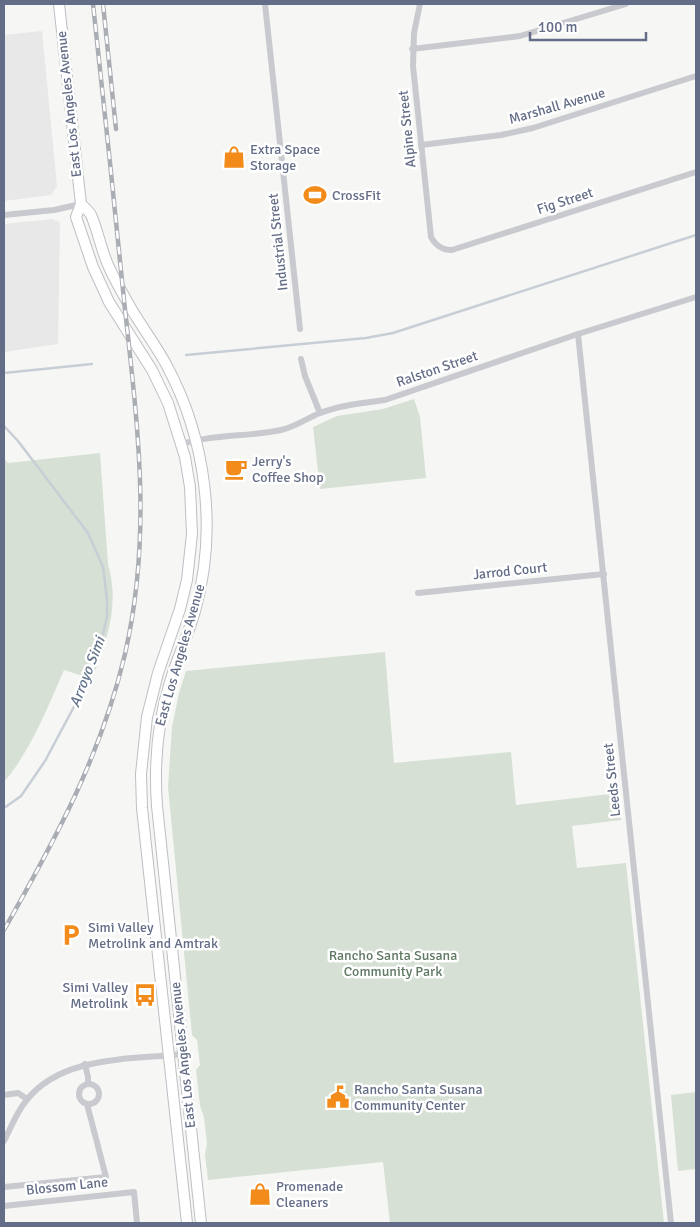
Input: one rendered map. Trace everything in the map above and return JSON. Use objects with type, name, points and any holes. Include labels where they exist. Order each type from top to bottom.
[{"type":"main road","name":"East Los Angeles Avenue","points":[[59,4],[81,204],[76,216],[93,267],[109,302],[159,384],[176,425],[187,468],[192,507],[190,558],[180,609],[158,673],[151,700],[141,774],[142,808],[187,1223]]},
{"type":"main road","name":"East Los Angeles Avenue","points":[[81,204],[90,213],[98,239],[117,284],[168,367],[180,393],[196,440],[206,506],[202,577],[194,612],[164,704],[158,736],[155,769],[157,806],[201,1223]]},
{"type":"street","name":"Industrial Street","points":[[265,4],[300,329]]},
{"type":"street","name":"Alpine Street","points":[[420,4],[412,49],[431,237],[441,248]]},
{"type":"street","points":[[412,49],[520,36],[626,4]]},
{"type":"street","name":"Marshall Avenue","points":[[421,145],[501,135],[532,128],[696,76]]},
{"type":"street","name":"Fig Street","points":[[441,248],[452,250],[696,172]]},
{"type":"street","points":[[4,215],[54,210],[81,204]]},
{"type":"street","name":"Ralston Street","points":[[181,444],[196,440],[292,428],[320,413],[352,405],[385,400],[578,334],[696,297]]},
{"type":"street","name":"Leeds Street","points":[[578,334],[671,1223]]},
{"type":"street","points":[[301,359],[305,376],[320,413]]},
{"type":"street","name":"Jarrod Court","points":[[418,594],[604,574]]},
{"type":"street","points":[[4,1141],[18,1112],[27,1099],[51,1078],[85,1064],[183,1054]]},
{"type":"street","points":[[85,1064],[88,1084]]},
{"type":"street","points":[[87,1104],[93,1103],[99,1096],[96,1087],[88,1084]]},
{"type":"street","points":[[4,1187],[106,1177],[87,1104],[81,1100],[79,1094],[81,1089],[88,1084]]},
{"type":"street","points":[[4,1094],[18,1093],[27,1099]]},
{"type":"street","name":"Blossom Lane","points":[[4,1206],[134,1192],[137,1223]]},
{"type":"shaded area","points":[[42,31],[57,186],[51,195],[4,201],[4,35]]},
{"type":"shaded area","points":[[53,219],[60,223],[58,344],[4,352],[4,224]]},
{"type":"green space","points":[[414,399],[420,417],[426,478],[320,489],[313,427],[337,416],[383,409]]},
{"type":"green space","points":[[100,453],[108,564],[113,594],[110,623],[103,650],[92,679],[64,670],[30,743],[14,770],[4,782],[4,458],[8,463]]},
{"type":"green space","name":"Rancho Santa Susana Community Park","points":[[385,652],[394,763],[511,752],[516,805],[618,793],[621,820],[572,826],[577,868],[626,863],[664,1223],[390,1223],[383,1162],[208,1180],[205,1155],[207,1143],[196,1070],[200,1065],[197,1040],[192,1035],[168,787],[172,727],[186,671]]},
{"type":"green space","points":[[696,1092],[696,1169],[678,1171],[671,1095]]},
{"type":"waterway","points":[[186,355],[366,338],[393,333],[696,235]]},
{"type":"waterway","points":[[4,373],[92,364]]},
{"type":"waterway","name":"Arroyo Simi","points":[[4,426],[18,441],[88,533],[103,567],[107,599],[107,617],[102,638],[84,688],[45,761],[21,796],[4,808]]},
{"type":"railway","points":[[4,930],[58,830],[90,762],[115,691],[134,609],[140,521],[140,477],[134,390],[93,4]]},
{"type":"railway","points":[[103,4],[116,129]]},
{"type":"place","name":"Extra Space Storage","points":[[234,157]]},
{"type":"place","name":"CrossFit","points":[[315,195]]},
{"type":"place","name":"Jerry's Coffee Shop","points":[[236,469]]},
{"type":"place","name":"Simi Valley Metrolink and Amtrak","points":[[71,935]]},
{"type":"place","name":"Simi Valley Metrolink","points":[[145,995]]},
{"type":"place","name":"Rancho Santa Susana Community Center","points":[[338,1097]]},
{"type":"place","name":"Promenade Cleaners","points":[[260,1194]]}]
